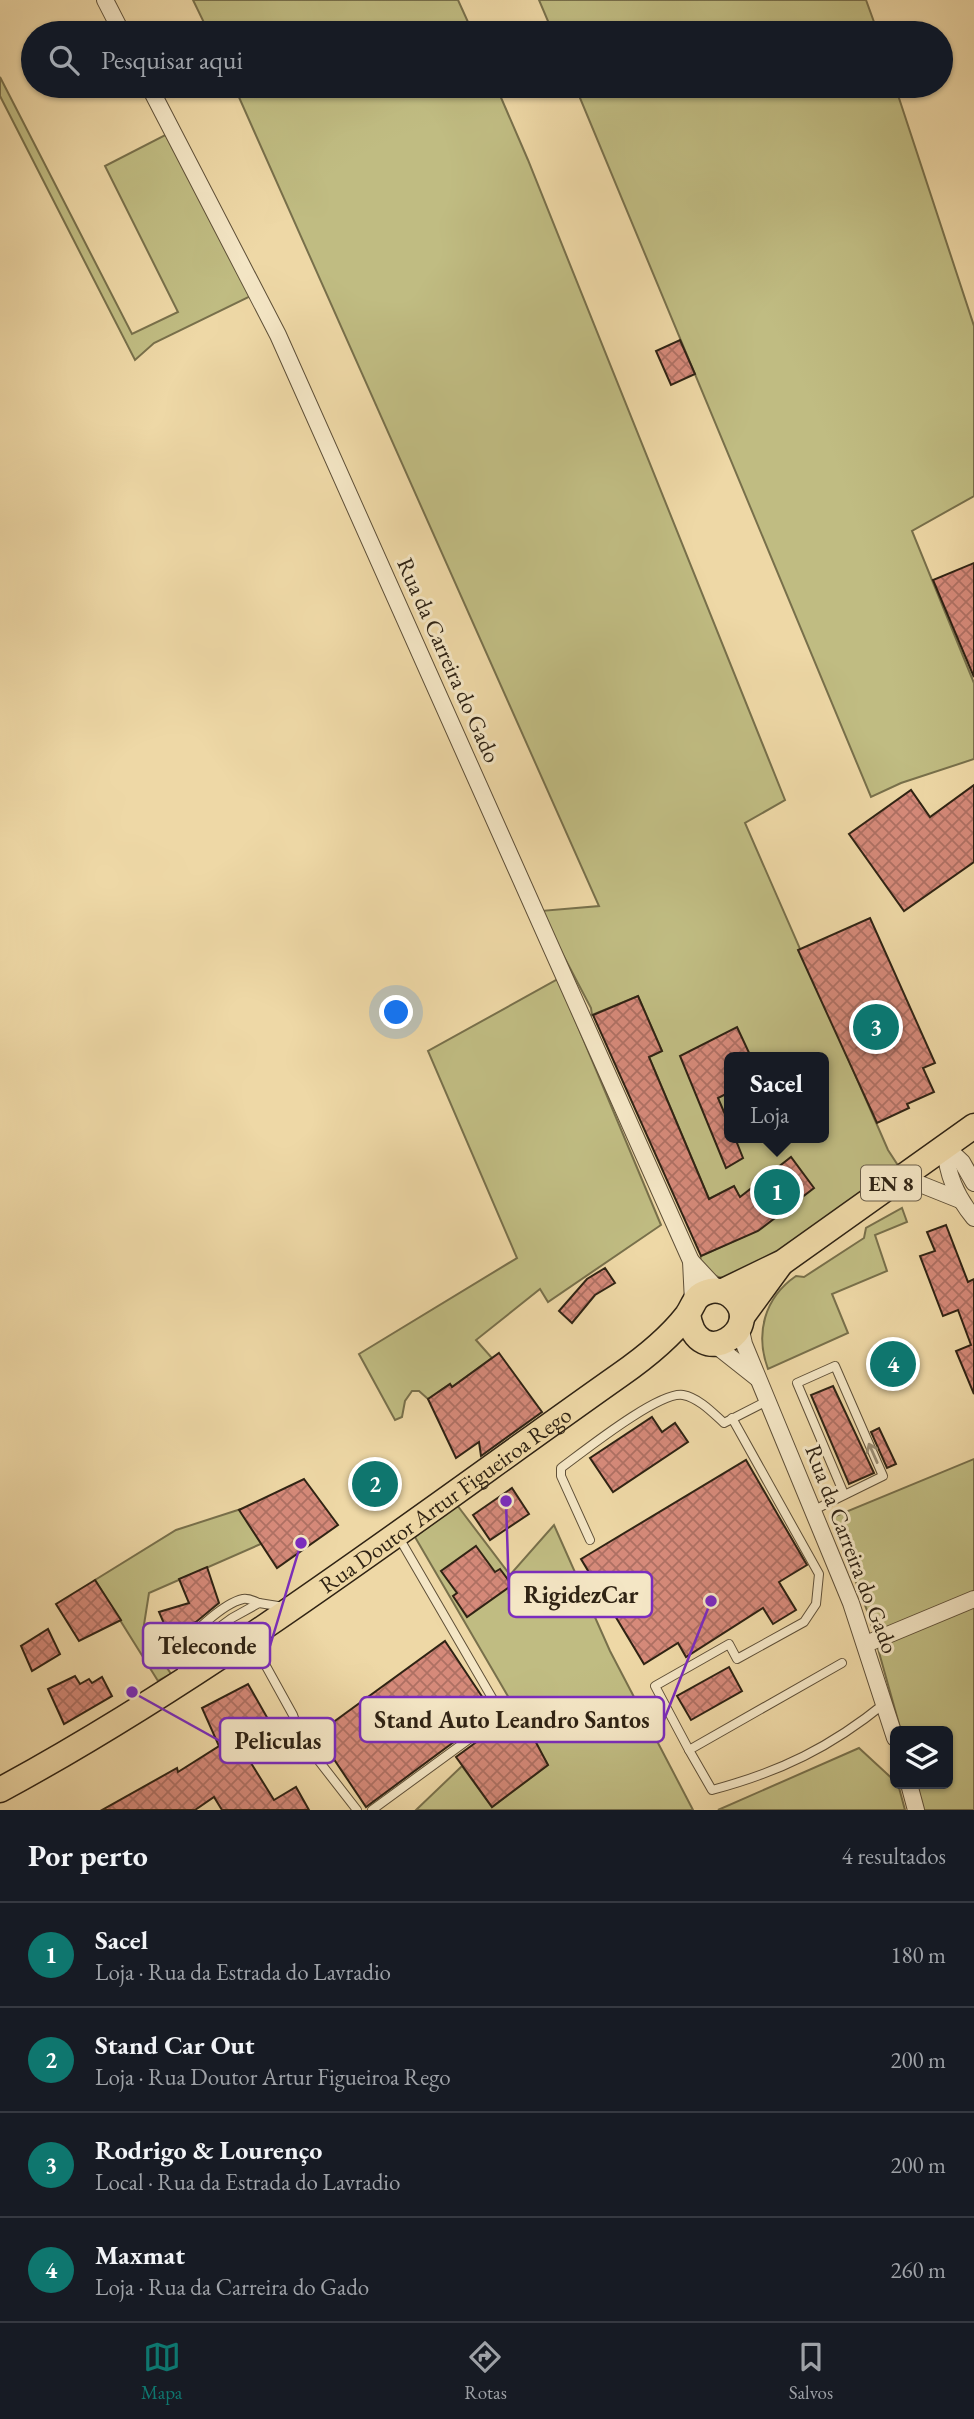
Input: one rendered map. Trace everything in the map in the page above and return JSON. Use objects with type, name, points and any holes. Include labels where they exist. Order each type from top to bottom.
[{"type":"main road","name":"EN 8","points":[[721,1291],[783,1262],[900,1176],[974,1126]]},
{"type":"main road","name":"EN 8","points":[[741,1322],[783,1262]]},
{"type":"main road","name":"Rua Doutor Artur Figueiroa Rego","points":[[0,1790],[89,1741],[185,1681],[639,1361],[704,1292],[721,1291]]},
{"type":"main road","points":[[721,1291],[736,1301],[741,1322]]},
{"type":"main road","points":[[690,1308],[690,1326],[706,1341]]},
{"type":"main road","name":"Rua Doutor Artur Figueiroa Rego","points":[[639,1361],[706,1341],[730,1339],[741,1322]]},
{"type":"street","points":[[105,0],[116,21]]},
{"type":"street","name":"Rua da Carreira do Gado","points":[[155,98],[278,335],[691,1261]]},
{"type":"street","points":[[945,1146],[962,1162],[974,1183]]},
{"type":"street","points":[[945,1146],[947,1169],[960,1200],[974,1218]]},
{"type":"street","points":[[900,1176],[960,1200]]},
{"type":"street","points":[[691,1261],[721,1291]]},
{"type":"street","points":[[690,1308],[691,1261]]},
{"type":"street","name":"Rua da Carreira do Gado","points":[[741,1322],[744,1344],[814,1510],[866,1644],[892,1726]]},
{"type":"street","points":[[706,1341],[759,1380]]},
{"type":"street","points":[[866,1644],[974,1600]]},
{"type":"street","points":[[910,1789],[916,1810]]},
{"type":"lane","points":[[814,1510],[883,1476],[835,1366],[797,1383],[844,1494]]},
{"type":"lane","points":[[590,1540],[561,1476],[561,1468],[650,1405],[672,1396],[684,1395],[694,1400],[724,1423],[769,1400]]},
{"type":"lane","points":[[733,1418],[820,1574],[816,1604],[804,1622],[737,1659],[729,1644],[655,1686],[689,1750],[712,1790],[753,1779],[831,1744],[885,1703]]},
{"type":"lane","points":[[372,1810],[502,1715],[397,1533]]},
{"type":"lane","points":[[185,1681],[179,1667],[180,1656],[232,1618],[260,1603],[290,1608]]},
{"type":"lane","points":[[250,1636],[293,1715],[301,1738],[356,1810]]},
{"type":"lane","points":[[689,1750],[842,1663]]},
{"type":"shaded area","points":[[193,0],[458,0],[468,21],[203,21]]},
{"type":"shaded area","points":[[539,0],[866,0],[874,21],[548,21]]},
{"type":"shaded area","points":[[0,77],[132,334],[178,312],[105,166],[173,131],[257,293],[154,343],[135,360],[0,96]]},
{"type":"shaded area","points":[[239,98],[501,98],[785,800],[745,823],[888,1150],[901,1170],[805,1238],[728,1278],[715,1276],[700,1261],[701,1256],[756,1231],[734,1186],[709,1199],[649,1057],[662,1051],[638,996],[592,1015],[591,1008],[540,911],[599,906]]},
{"type":"shaded area","points":[[580,98],[899,98],[974,326],[974,496],[912,531],[974,683],[974,759],[901,783],[871,797]]},
{"type":"shaded area","points":[[558,979],[661,1225],[548,1302],[540,1289],[476,1340],[492,1358],[452,1387],[450,1384],[428,1399],[419,1391],[412,1391],[405,1401],[402,1417],[395,1420],[359,1354],[517,1258],[428,1051]]},
{"type":"shaded area","points":[[902,1208],[907,1222],[875,1235],[887,1271],[832,1294],[848,1333],[768,1369],[762,1343],[763,1330],[765,1318],[776,1295],[796,1276],[804,1277],[864,1238],[866,1228]]},
{"type":"shaded area","points":[[974,1459],[974,1810],[923,1810],[917,1789],[953,1789],[953,1726],[900,1726],[868,1613],[831,1518]]},
{"type":"shaded area","points":[[457,1505],[510,1575],[554,1525],[610,1651],[693,1810],[416,1810],[462,1766],[492,1807],[548,1765],[415,1537]]},
{"type":"shaded area","points":[[241,1509],[263,1543],[149,1593],[143,1631],[171,1674],[158,1681],[95,1580],[176,1530]]},
{"type":"shaded area","points":[[859,1748],[890,1777],[890,1789],[899,1789],[905,1810],[718,1810]]},
{"type":"building","points":[[680,340],[695,374],[671,385],[656,351]]},
{"type":"building","points":[[974,563],[974,677],[933,580]]},
{"type":"building","points":[[974,785],[974,862],[904,911],[849,834],[911,790],[930,817]]},
{"type":"building","points":[[870,918],[935,1063],[923,1068],[934,1092],[907,1104],[909,1108],[877,1123],[798,950]]},
{"type":"building","points":[[638,996],[662,1051],[649,1057],[709,1199],[734,1186],[740,1197],[791,1157],[814,1188],[758,1231],[701,1256],[593,1015]]},
{"type":"building","points":[[737,1027],[749,1052],[724,1052],[724,1095],[718,1098],[724,1112],[724,1143],[737,1143],[743,1158],[726,1168],[680,1056]]},
{"type":"building","points":[[946,1225],[968,1282],[974,1279],[974,1394],[956,1351],[971,1345],[958,1310],[943,1316],[920,1256],[935,1251],[927,1232]]},
{"type":"building","points":[[605,1268],[615,1283],[595,1295],[572,1323],[559,1311],[587,1279]]},
{"type":"building","points":[[499,1353],[542,1412],[481,1456],[479,1442],[456,1458],[428,1399],[450,1384],[452,1387]]},
{"type":"building","points":[[833,1386],[874,1473],[849,1484],[811,1395]]},
{"type":"building","points":[[652,1417],[662,1432],[675,1423],[688,1442],[613,1492],[590,1458]]},
{"type":"building","points":[[879,1428],[896,1464],[887,1468],[871,1432]]},
{"type":"building","points":[[746,1460],[807,1565],[779,1582],[796,1610],[773,1624],[763,1608],[686,1657],[678,1643],[644,1664],[581,1559]]},
{"type":"building","points":[[304,1479],[338,1525],[277,1568],[239,1510]]},
{"type":"building","points":[[512,1488],[529,1514],[490,1540],[473,1515]]},
{"type":"building","points":[[476,1546],[495,1572],[500,1569],[512,1585],[467,1617],[453,1596],[457,1593],[441,1571]]},
{"type":"building","points":[[207,1567],[219,1603],[196,1622],[168,1633],[159,1612],[189,1603],[179,1579]]},
{"type":"building","points":[[95,1580],[121,1620],[79,1641],[56,1604]]},
{"type":"building","points":[[48,1629],[60,1654],[32,1671],[21,1646]]},
{"type":"building","points":[[445,1641],[493,1713],[366,1807],[317,1734]]},
{"type":"building","points":[[729,1667],[742,1691],[691,1720],[677,1696]]},
{"type":"building","points":[[75,1676],[80,1684],[89,1679],[92,1683],[102,1677],[112,1696],[64,1724],[48,1689]]},
{"type":"building","points":[[248,1684],[285,1749],[251,1763],[274,1800],[296,1787],[309,1810],[222,1810],[214,1797],[195,1810],[102,1810],[177,1768],[178,1772],[219,1746],[202,1708]]},
{"type":"building","points":[[523,1718],[548,1765],[492,1807],[456,1757],[501,1724],[507,1731]]},
{"type":"place","name":"Rodrigo & Lourenço","points":[[876,1027]]},
{"type":"place","name":"Sacel","points":[[777,1192]]},
{"type":"place","name":"Maxmat","points":[[893,1364]]},
{"type":"place","name":"Stand Car Out","points":[[375,1484]]},
{"type":"place","name":"RigidezCar","points":[[506,1501]]},
{"type":"place","name":"Teleconde","points":[[301,1543]]},
{"type":"place","name":"Stand Auto Leandro Santos","points":[[711,1601]]},
{"type":"place","name":"Peliculas","points":[[132,1692]]}]
